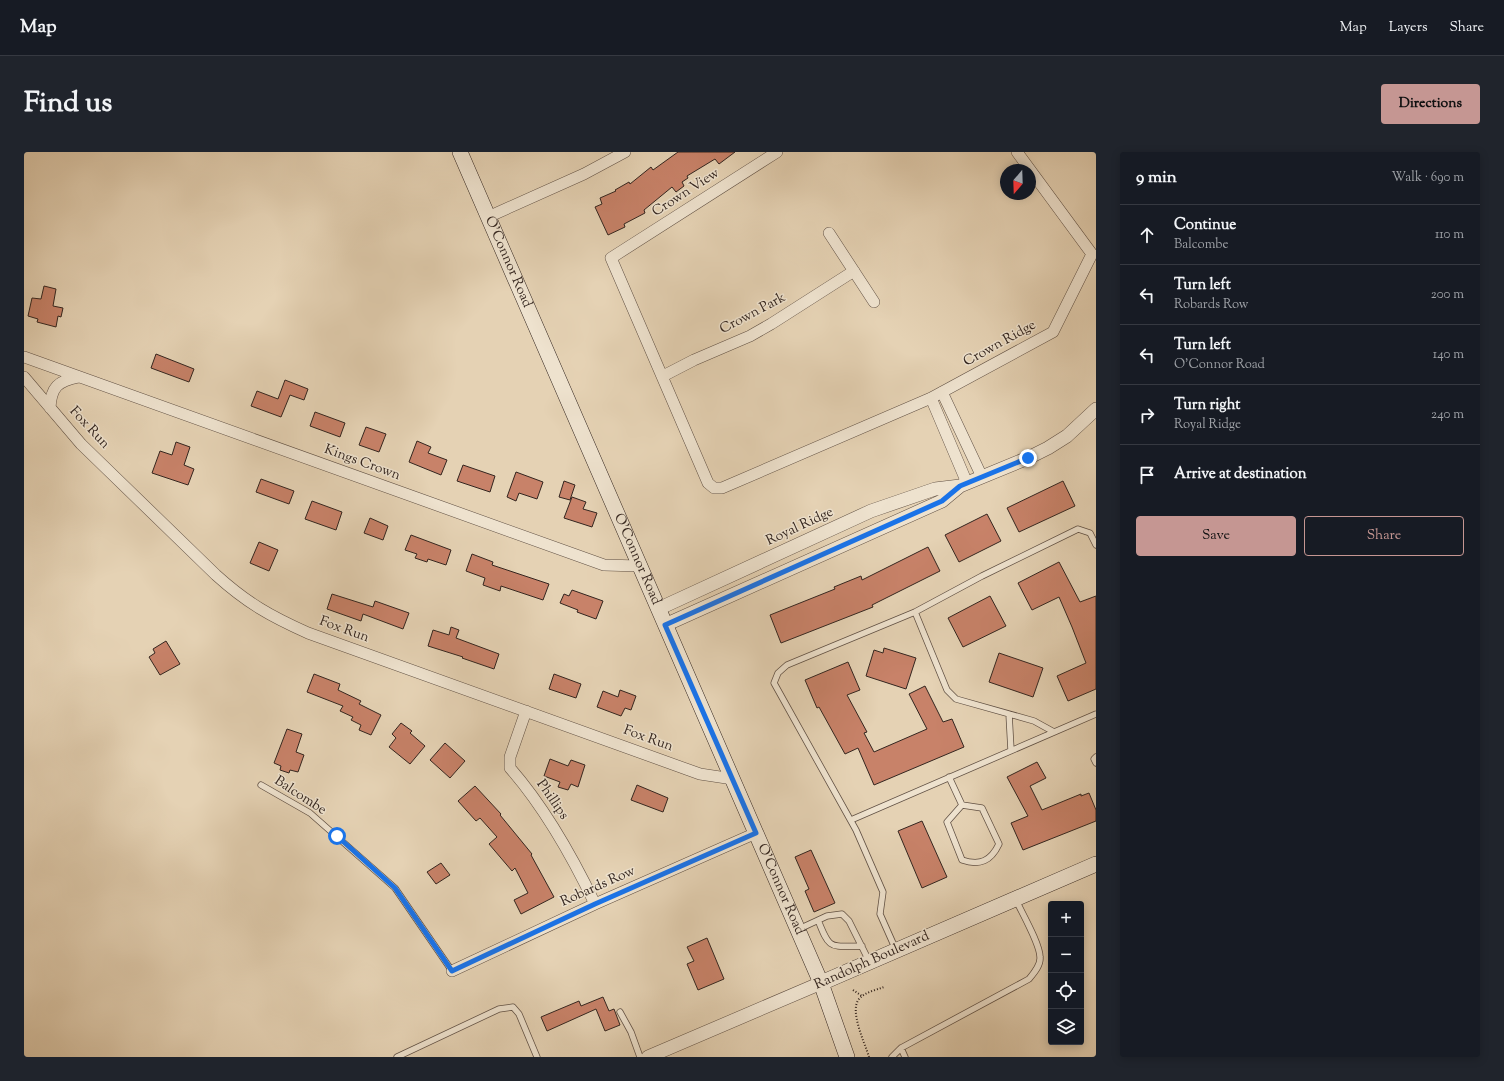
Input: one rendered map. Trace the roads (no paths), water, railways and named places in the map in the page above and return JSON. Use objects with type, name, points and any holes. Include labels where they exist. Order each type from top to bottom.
[{"type":"main road","name":"O'Connor Road","points":[[460,152],[821,983],[848,1057]]},
{"type":"main road","name":"Randolph Boulevard","points":[[821,983],[1096,864]]},
{"type":"street","points":[[488,217],[584,174],[625,152]]},
{"type":"street","name":"Crown View","points":[[662,376],[611,258],[777,152]]},
{"type":"street","name":"Crown Ridge","points":[[662,376],[708,483],[714,488],[722,488],[931,398],[1053,332],[1092,254],[1017,152]]},
{"type":"street","points":[[829,233],[874,302]]},
{"type":"street","name":"Crown Park","points":[[662,376],[694,360],[750,336],[854,271]]},
{"type":"street","name":"Kings Crown","points":[[24,357],[604,565],[639,566]]},
{"type":"street","name":"Fox Run","points":[[24,377],[81,444],[199,559],[235,592],[255,607],[277,620],[700,774],[733,779]]},
{"type":"street","points":[[50,408],[50,398],[60,382],[66,379],[78,377]]},
{"type":"street","points":[[942,392],[982,477]]},
{"type":"street","points":[[931,398],[963,484]]},
{"type":"street","name":"Royal Ridge","points":[[658,609],[872,511],[935,489],[963,484],[1028,458],[1067,436],[1096,409]]},
{"type":"street","name":"Royal Ridge","points":[[665,625],[942,501],[963,484]]},
{"type":"street","name":"Phillips","points":[[526,711],[510,757],[510,768],[549,820],[578,868],[595,904]]},
{"type":"street","name":"Robards Row","points":[[452,971],[595,904],[756,833]]},
{"type":"street","name":"Randolph Boulevard","points":[[648,1057],[821,983]]},
{"type":"lane","points":[[896,950],[880,914],[883,892],[851,820],[774,683],[778,673],[787,666],[915,612],[982,576],[1078,529],[1090,533],[1096,545]]},
{"type":"lane","points":[[915,612],[947,690],[956,699],[1034,721],[1054,732]]},
{"type":"lane","points":[[1009,714],[1012,750]]},
{"type":"lane","points":[[851,820],[1096,714]]},
{"type":"lane","points":[[1096,757],[1094,759],[1096,763]]},
{"type":"lane","points":[[949,777],[962,804]]},
{"type":"lane","name":"Balcombe","points":[[260,785],[310,813],[395,888],[452,971]]},
{"type":"lane","points":[[962,804],[982,808],[999,844],[990,858],[981,862],[962,860],[947,822],[962,804]]},
{"type":"lane","points":[[892,1057],[901,1048],[1029,979],[1037,969],[1040,957],[1036,943],[1015,899]]},
{"type":"lane","points":[[798,930],[827,916],[842,914],[849,921],[869,961]]},
{"type":"lane","points":[[818,920],[826,940],[832,945],[862,946]]},
{"type":"lane","points":[[397,1057],[499,1008],[513,1007],[520,1014],[537,1057]]},
{"type":"lane","points":[[620,1012],[631,1032],[640,1057]]},
{"type":"lane","points":[[901,1048],[905,1057]]}]
